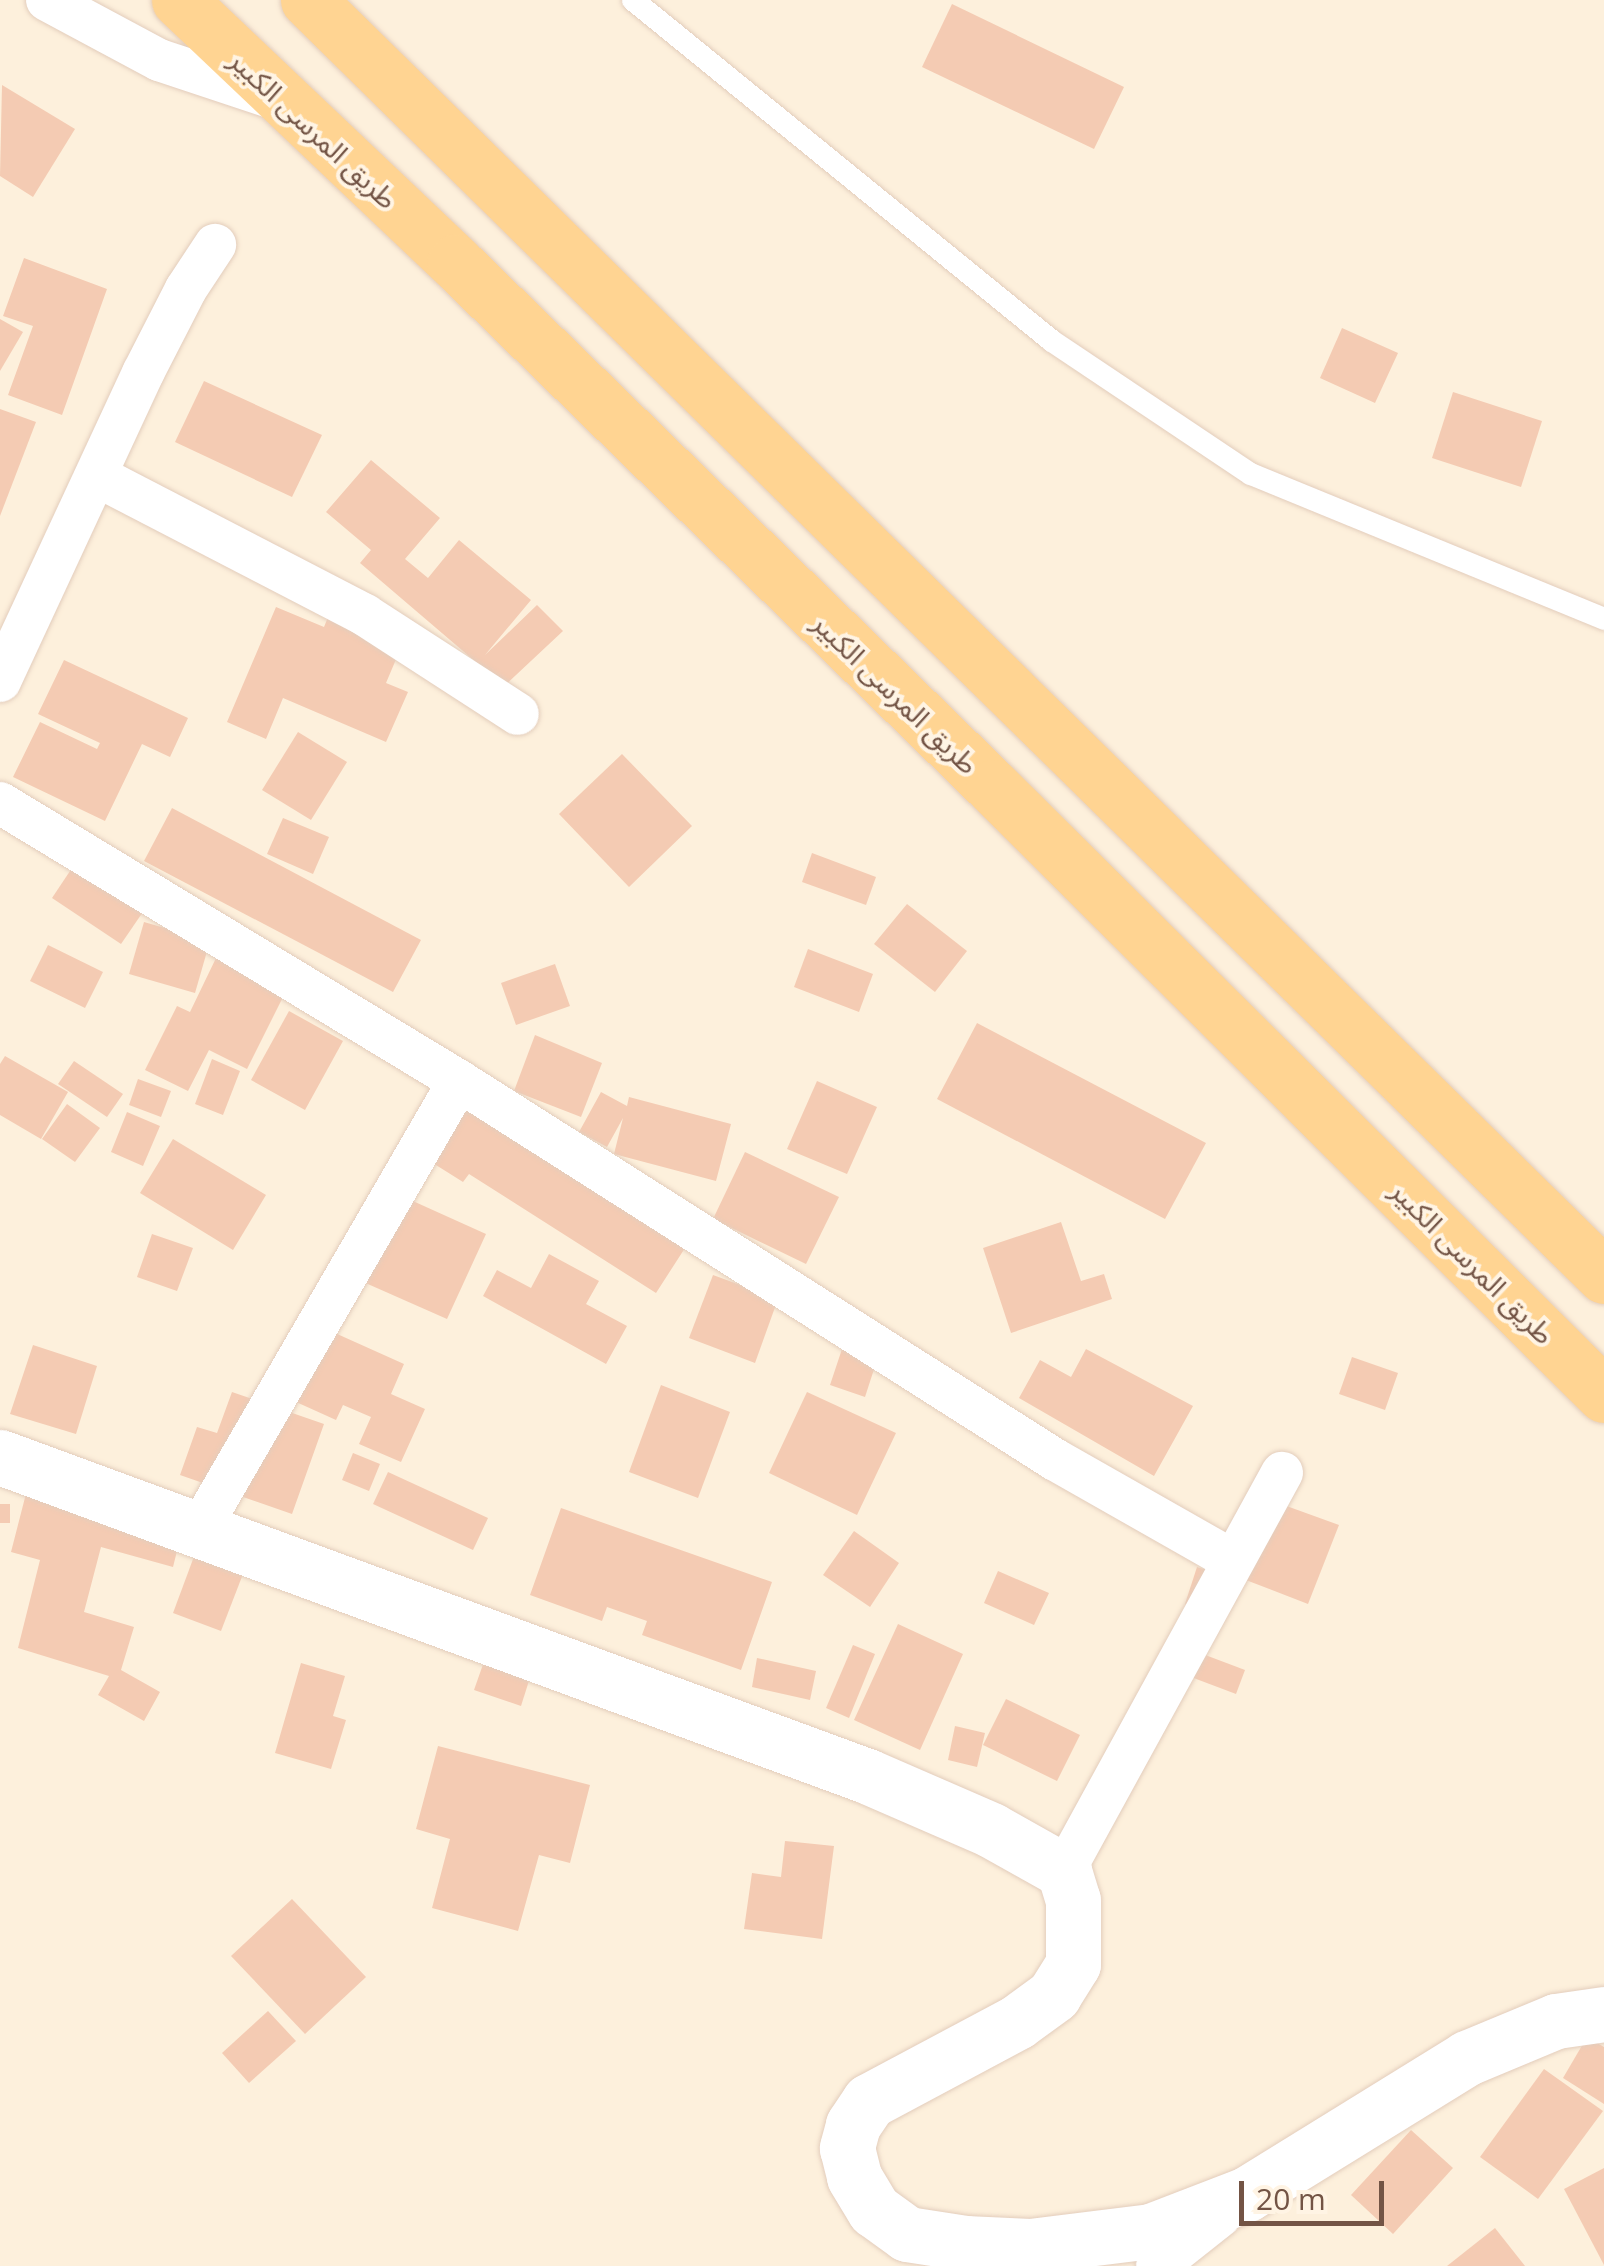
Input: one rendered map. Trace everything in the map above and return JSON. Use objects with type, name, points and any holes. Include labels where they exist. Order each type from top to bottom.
[{"type":"main road","name":"طريق المرسى الكبير","points":[[179,0],[455,262],[950,746],[1604,1394]]},
{"type":"main road","points":[[308,0],[1604,1276]]},
{"type":"main road","points":[[0,1457],[867,1776],[991,1830],[1064,1871],[1073,1900],[1073,1964],[1054,1995],[1017,2022],[869,2101],[852,2125],[847,2148],[854,2177],[874,2210],[907,2234],[1030,2246],[1151,2231],[1247,2194],[1468,2058],[1556,2021],[1604,2014]]},
{"type":"street","points":[[47,0],[159,60],[284,102]]},
{"type":"street","points":[[0,681],[160,339],[215,245]]},
{"type":"street","points":[[97,476],[365,614],[518,714]]},
{"type":"street","points":[[0,803],[458,1081],[1054,1459],[1232,1560]]},
{"type":"street","points":[[199,1530],[458,1081]]},
{"type":"street","points":[[1064,1871],[1282,1473]]},
{"type":"street","points":[[1158,2266],[1247,2194]]},
{"type":"lane","points":[[633,0],[1052,342],[1251,474],[1604,618]]},
{"type":"building","points":[[952,4],[1124,87],[1094,149],[922,67]]},
{"type":"building","points":[[2,85],[75,129],[33,197],[0,176]]},
{"type":"building","points":[[24,258],[107,289],[62,415],[8,395],[33,326],[3,316]]},
{"type":"building","points":[[0,319],[23,332],[0,371]]},
{"type":"building","points":[[1342,328],[1398,353],[1375,403],[1320,378]]},
{"type":"building","points":[[204,381],[322,435],[292,497],[175,442]]},
{"type":"building","points":[[1453,392],[1542,421],[1521,487],[1432,458]]},
{"type":"building","points":[[0,409],[36,422],[0,516]]},
{"type":"building","points":[[371,460],[440,518],[405,559],[428,578],[459,540],[531,600],[485,655],[537,605],[563,631],[500,690],[477,663],[360,563],[371,550],[326,512]]},
{"type":"building","points":[[335,600],[408,631],[386,683],[408,692],[386,742],[283,698],[266,739],[227,722],[276,607],[324,627]]},
{"type":"building","points":[[64,660],[188,718],[170,757],[142,744],[105,821],[13,777],[40,722],[97,749],[100,743],[38,714]]},
{"type":"building","points":[[298,732],[347,762],[311,820],[262,790]]},
{"type":"building","points":[[622,754],[692,826],[629,887],[559,814]]},
{"type":"building","points":[[172,808],[421,940],[393,992],[144,861]]},
{"type":"building","points":[[283,818],[329,837],[313,874],[267,854]]},
{"type":"building","points":[[812,853],[876,877],[866,905],[802,882]]},
{"type":"building","points":[[76,862],[145,909],[121,944],[52,898]]},
{"type":"building","points":[[907,904],[967,951],[935,992],[874,944]]},
{"type":"building","points":[[144,922],[210,941],[195,993],[129,974]]},
{"type":"building","points":[[48,945],[103,972],[85,1008],[30,981]]},
{"type":"building","points":[[808,949],[873,974],[859,1012],[794,987]]},
{"type":"building","points":[[217,956],[286,991],[247,1069],[209,1050],[188,1091],[145,1070],[177,1006],[190,1012]]},
{"type":"building","points":[[555,964],[570,1006],[516,1025],[501,983]]},
{"type":"building","points":[[289,1011],[343,1041],[305,1110],[251,1080]]},
{"type":"building","points":[[977,1023],[1206,1143],[1165,1219],[937,1099]]},
{"type":"building","points":[[535,1035],[602,1063],[581,1117],[514,1091]]},
{"type":"building","points":[[5,1056],[68,1092],[41,1139],[0,1115],[0,1064]]},
{"type":"building","points":[[212,1059],[240,1071],[223,1115],[195,1104]]},
{"type":"building","points":[[74,1061],[123,1094],[107,1117],[58,1084]]},
{"type":"building","points":[[138,1079],[171,1091],[161,1117],[129,1105]]},
{"type":"building","points":[[817,1081],[877,1107],[847,1174],[787,1149]]},
{"type":"building","points":[[601,1092],[627,1106],[629,1097],[731,1124],[716,1181],[614,1154],[623,1118],[607,1147],[579,1132]]},
{"type":"building","points":[[455,1101],[685,1248],[656,1293],[469,1174],[463,1182],[420,1155]]},
{"type":"building","points":[[67,1104],[100,1128],[75,1162],[42,1139]]},
{"type":"building","points":[[127,1112],[160,1126],[143,1166],[111,1152]]},
{"type":"building","points":[[173,1139],[266,1195],[233,1250],[140,1193]]},
{"type":"building","points":[[745,1152],[839,1197],[806,1264],[713,1219]]},
{"type":"building","points":[[384,1188],[486,1234],[447,1319],[361,1281]]},
{"type":"building","points":[[1061,1222],[1081,1281],[1104,1274],[1112,1299],[1011,1333],[983,1248]]},
{"type":"building","points":[[152,1234],[193,1248],[177,1291],[137,1277]]},
{"type":"building","points":[[549,1254],[599,1281],[586,1304],[627,1326],[606,1364],[483,1296],[497,1270],[531,1288]]},
{"type":"building","points":[[713,1275],[778,1299],[755,1363],[689,1338]]},
{"type":"building","points":[[306,1320],[404,1364],[391,1394],[425,1409],[401,1462],[359,1444],[371,1417],[343,1405],[336,1420],[274,1392]]},
{"type":"building","points":[[33,1345],[97,1366],[76,1434],[10,1414]]},
{"type":"building","points":[[842,1349],[877,1360],[865,1397],[830,1385]]},
{"type":"building","points":[[1086,1349],[1193,1406],[1154,1476],[1019,1398],[1040,1360],[1071,1377]]},
{"type":"building","points":[[1352,1357],[1398,1373],[1385,1410],[1339,1394]]},
{"type":"building","points":[[661,1385],[730,1412],[698,1498],[629,1472]]},
{"type":"building","points":[[232,1392],[324,1424],[292,1514],[180,1475],[197,1427],[217,1433]]},
{"type":"building","points":[[807,1392],[896,1433],[857,1515],[769,1473]]},
{"type":"building","points":[[353,1453],[380,1464],[369,1491],[342,1480]]},
{"type":"building","points":[[388,1472],[488,1518],[473,1550],[373,1504]]},
{"type":"building","points":[[29,1482],[184,1523],[173,1567],[101,1547],[84,1612],[134,1627],[121,1670],[160,1692],[144,1721],[98,1695],[109,1676],[18,1648],[40,1560],[11,1552]]},
{"type":"building","points":[[1270,1500],[1339,1525],[1308,1604],[1238,1577]]},
{"type":"building","points":[[0,1504],[10,1504],[10,1523],[0,1523]]},
{"type":"building","points":[[561,1508],[772,1582],[741,1670],[642,1635],[647,1621],[607,1607],[602,1621],[530,1595]]},
{"type":"building","points":[[854,1531],[899,1563],[870,1607],[823,1575]]},
{"type":"building","points":[[199,1543],[248,1561],[221,1631],[173,1613]]},
{"type":"building","points":[[1197,1567],[1221,1575],[1209,1612],[1185,1604]]},
{"type":"building","points":[[998,1571],[1049,1593],[1034,1625],[984,1603]]},
{"type":"building","points":[[898,1624],[963,1654],[920,1750],[854,1720]]},
{"type":"building","points":[[853,1645],[875,1654],[849,1718],[826,1708]]},
{"type":"building","points":[[487,1653],[533,1668],[521,1706],[474,1690]]},
{"type":"building","points":[[1200,1653],[1245,1670],[1236,1694],[1191,1677]]},
{"type":"building","points":[[757,1658],[816,1671],[810,1700],[752,1687]]},
{"type":"building","points":[[301,1663],[345,1676],[333,1716],[346,1720],[331,1769],[275,1753]]},
{"type":"building","points":[[1006,1699],[1080,1735],[1057,1781],[983,1745]]},
{"type":"building","points":[[955,1726],[985,1733],[977,1767],[948,1760]]},
{"type":"building","points":[[438,1746],[590,1785],[570,1863],[539,1855],[518,1931],[432,1908],[450,1839],[416,1829]]},
{"type":"building","points":[[785,1841],[834,1846],[822,1939],[744,1929],[752,1873],[781,1877]]},
{"type":"building","points":[[292,1899],[366,1977],[305,2034],[231,1956]]},
{"type":"building","points":[[268,2011],[296,2041],[249,2083],[222,2053]]},
{"type":"building","points":[[1587,2037],[1604,2047],[1604,2104],[1563,2078]]},
{"type":"building","points":[[1544,2069],[1603,2111],[1538,2199],[1480,2157]]},
{"type":"building","points":[[1411,2130],[1453,2168],[1393,2234],[1351,2195]]},
{"type":"building","points":[[1604,2168],[1604,2265],[1564,2189]]},
{"type":"building","points":[[1495,2228],[1525,2266],[1447,2266]]}]
